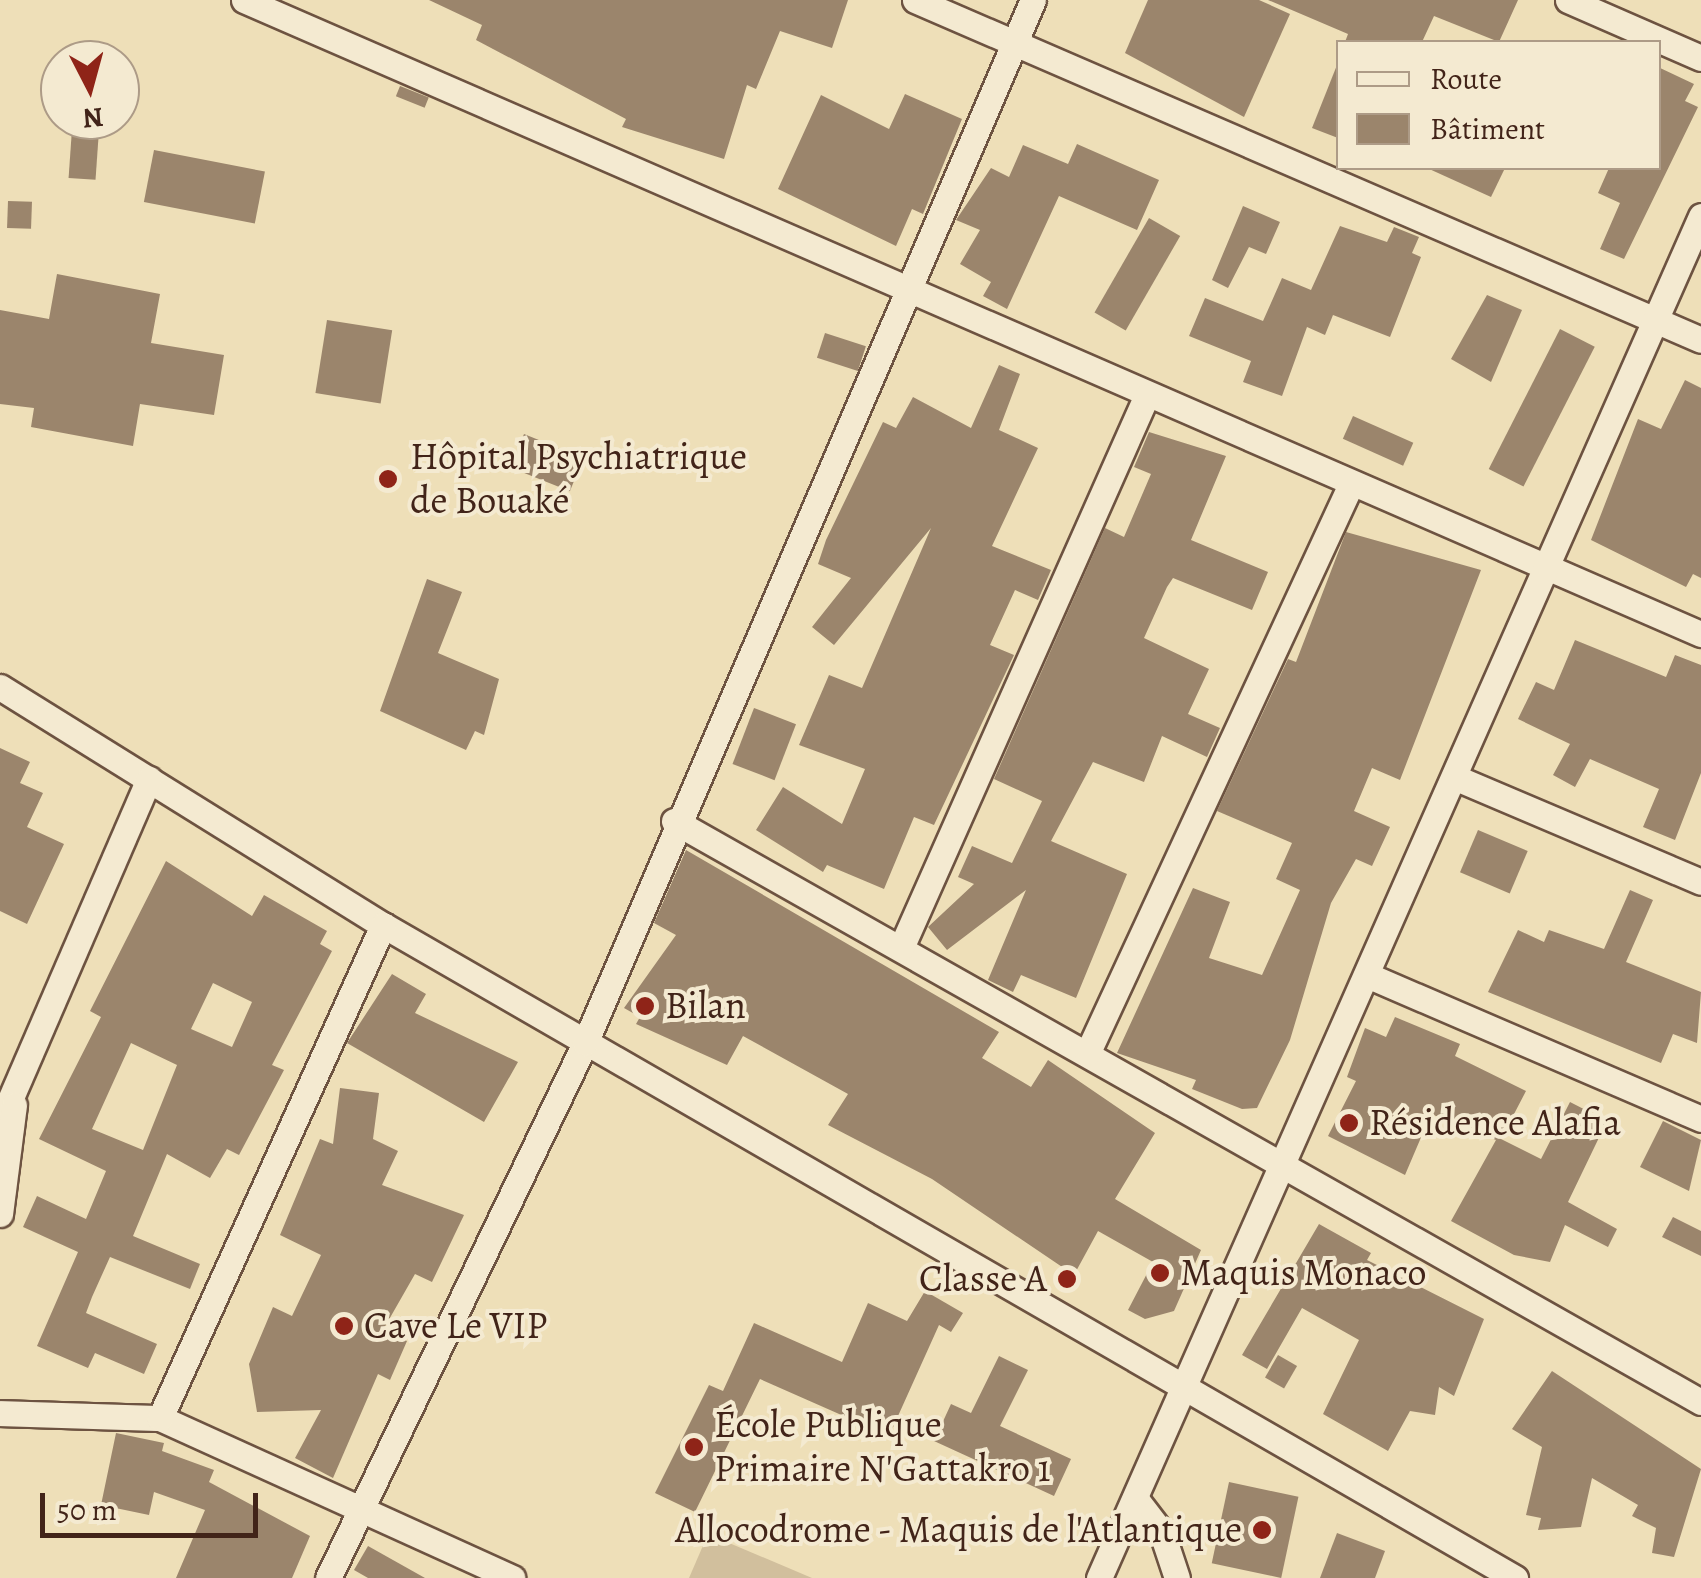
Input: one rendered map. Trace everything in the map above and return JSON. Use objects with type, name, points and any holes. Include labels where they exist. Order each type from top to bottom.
[{"type":"street","points":[[244,0],[1146,396],[1701,634]]},
{"type":"street","points":[[915,0],[1701,340]]},
{"type":"street","points":[[328,1578],[585,1044],[674,822],[1033,0]]},
{"type":"street","points":[[1568,0],[1660,40]]},
{"type":"street","points":[[1661,41],[1701,58]]},
{"type":"street","points":[[1100,1578],[1188,1392],[1701,216]]},
{"type":"street","points":[[901,948],[1146,396]]},
{"type":"street","points":[[1087,1054],[1351,484]]},
{"type":"street","points":[[0,687],[383,925],[585,1044],[1516,1578]]},
{"type":"street","points":[[1454,777],[1701,882]]},
{"type":"street","points":[[0,1123],[149,780]]},
{"type":"street","points":[[674,822],[1701,1402]]},
{"type":"street","points":[[160,1418],[383,925]]},
{"type":"street","points":[[1367,975],[1701,1120]]},
{"type":"street","points":[[0,1214],[16,1085]]},
{"type":"street","points":[[0,1413],[160,1418],[512,1578]]},
{"type":"street","points":[[1136,1498],[1162,1533],[1177,1578]]},
{"type":"shaded area","points":[[708,1534],[812,1578],[689,1578]]},
{"type":"building","points":[[429,0],[848,0],[832,48],[780,31],[756,89],[747,85],[724,159],[622,127],[626,119],[476,40],[482,25]]},
{"type":"building","points":[[1148,0],[1259,0],[1290,14],[1244,117],[1125,53]]},
{"type":"building","points":[[1268,0],[1518,0],[1500,40],[1434,16],[1423,40],[1346,40],[1348,34]]},
{"type":"building","points":[[1336,68],[1336,137],[1312,128]]},
{"type":"building","points":[[1661,68],[1694,84],[1685,101],[1698,107],[1624,259],[1600,249],[1620,203],[1598,193],[1608,170],[1661,170]]},
{"type":"building","points":[[400,86],[429,98],[425,108],[396,96]]},
{"type":"building","points":[[905,94],[962,119],[923,214],[912,209],[896,246],[778,189],[821,95],[889,129]]},
{"type":"building","points":[[71,140],[98,140],[96,180],[69,178]]},
{"type":"building","points":[[1077,144],[1159,180],[1137,230],[1059,196],[1007,309],[983,296],[991,282],[960,264],[980,230],[956,220],[991,168],[1009,177],[1023,145],[1068,164]]},
{"type":"building","points":[[154,150],[265,172],[255,224],[144,202]]},
{"type":"building","points":[[1431,170],[1504,170],[1491,197]]},
{"type":"building","points":[[8,201],[32,202],[31,229],[7,228]]},
{"type":"building","points":[[1243,206],[1280,222],[1266,254],[1249,247],[1228,288],[1212,280]]},
{"type":"building","points":[[1149,218],[1180,236],[1126,330],[1094,312]]},
{"type":"building","points":[[1340,226],[1387,242],[1394,227],[1419,237],[1412,253],[1421,257],[1390,337],[1333,315],[1325,335],[1307,327],[1282,396],[1243,382],[1251,361],[1189,336],[1205,298],[1263,321],[1282,278],[1311,290]]},
{"type":"building","points":[[57,274],[160,294],[151,343],[224,355],[214,415],[140,404],[133,446],[31,427],[34,408],[0,404],[0,310],[49,319]]},
{"type":"building","points":[[1487,295],[1522,310],[1491,382],[1451,359]]},
{"type":"building","points":[[327,320],[392,330],[381,403],[315,393]]},
{"type":"building","points":[[1560,329],[1595,347],[1523,487],[1489,469]]},
{"type":"building","points":[[825,333],[866,346],[858,371],[817,358]]},
{"type":"building","points":[[999,365],[1020,374],[999,430],[1038,448],[992,546],[1051,570],[1038,600],[1015,590],[990,645],[1014,655],[934,825],[914,817],[884,889],[827,865],[823,872],[756,830],[783,787],[842,824],[865,769],[799,745],[829,675],[862,688],[931,528],[834,645],[812,627],[851,578],[818,564],[826,540],[883,422],[896,428],[913,397],[971,428]]},
{"type":"building","points":[[1685,380],[1701,388],[1701,578],[1693,574],[1686,587],[1591,540],[1638,419],[1661,429]]},
{"type":"building","points":[[1353,416],[1413,443],[1403,466],[1343,439]]},
{"type":"building","points":[[1149,432],[1226,456],[1191,540],[1268,572],[1252,610],[1173,578],[1167,587],[1144,638],[1209,669],[1188,714],[1220,728],[1207,757],[1162,736],[1144,782],[1093,762],[1051,841],[1127,874],[1076,998],[1021,975],[1013,992],[988,980],[1026,890],[947,950],[928,927],[974,884],[958,877],[972,846],[1012,863],[1042,801],[994,779],[1105,528],[1124,537],[1151,474],[1134,467]]},
{"type":"building","points":[[524,434],[583,458],[570,491],[511,467]]},
{"type":"building","points":[[1346,532],[1481,570],[1400,780],[1372,768],[1354,811],[1390,827],[1372,866],[1356,859],[1331,903],[1290,1040],[1257,1108],[1242,1109],[1192,1089],[1196,1080],[1117,1053],[1193,888],[1230,902],[1209,958],[1262,975],[1300,890],[1276,879],[1292,843],[1217,811],[1288,659],[1296,662]]},
{"type":"building","points":[[427,579],[462,592],[438,653],[499,679],[484,735],[475,731],[466,750],[380,711]]},
{"type":"building","points":[[1575,640],[1666,677],[1675,655],[1701,665],[1701,773],[1675,840],[1643,827],[1659,789],[1590,759],[1575,787],[1553,775],[1570,744],[1518,719],[1536,682],[1554,690]]},
{"type":"building","points":[[754,708],[796,724],[775,780],[732,764]]},
{"type":"building","points":[[0,748],[30,762],[20,783],[43,793],[27,827],[64,844],[27,924],[0,911]]},
{"type":"building","points":[[1478,830],[1528,851],[1510,893],[1460,872]]},
{"type":"building","points":[[686,850],[999,1032],[982,1058],[1031,1087],[1048,1060],[1155,1133],[1115,1199],[1201,1250],[1174,1311],[1145,1319],[1128,1310],[1153,1262],[1098,1231],[1074,1275],[932,1179],[828,1125],[848,1094],[743,1036],[727,1065],[636,1024],[640,1017],[624,1008],[676,935],[654,923]]},
{"type":"building","points":[[166,861],[252,916],[264,895],[327,931],[320,944],[332,951],[272,1065],[284,1070],[239,1155],[227,1149],[210,1178],[167,1154],[133,1236],[200,1264],[190,1289],[110,1257],[92,1297],[86,1313],[157,1344],[144,1374],[95,1353],[88,1368],[37,1346],[78,1252],[23,1227],[37,1196],[86,1219],[106,1171],[39,1139],[101,1017],[90,1011]],"holes":[[[213,983],[252,1002],[232,1047],[191,1029]],[[131,1043],[177,1065],[143,1150],[92,1129]]]},
{"type":"building","points":[[1630,890],[1653,900],[1626,962],[1701,992],[1697,1043],[1673,1034],[1661,1063],[1488,992],[1518,930],[1544,942],[1549,930],[1604,949]]},
{"type":"building","points":[[392,974],[426,994],[415,1013],[518,1062],[484,1122],[347,1043]]},
{"type":"building","points":[[1395,1017],[1460,1044],[1455,1056],[1526,1091],[1501,1139],[1541,1159],[1570,1102],[1607,1121],[1568,1202],[1617,1229],[1608,1247],[1565,1225],[1550,1262],[1514,1255],[1451,1221],[1496,1140],[1431,1114],[1405,1175],[1328,1136],[1356,1081],[1347,1077],[1365,1028],[1386,1037]]},
{"type":"building","points":[[340,1088],[379,1093],[373,1139],[398,1151],[382,1185],[464,1215],[432,1282],[415,1274],[383,1330],[407,1341],[390,1380],[378,1374],[333,1478],[295,1458],[321,1410],[257,1412],[249,1364],[273,1307],[292,1316],[321,1255],[280,1235],[320,1139],[333,1144]]},
{"type":"building","points":[[1663,1121],[1701,1140],[1689,1191],[1640,1167]]},
{"type":"building","points":[[1673,1217],[1701,1231],[1701,1256],[1662,1237]]},
{"type":"building","points":[[1319,1224],[1371,1253],[1367,1260],[1484,1319],[1454,1396],[1439,1387],[1435,1415],[1410,1411],[1388,1451],[1323,1414],[1359,1340],[1302,1308],[1267,1369],[1242,1355]]},
{"type":"building","points":[[925,1291],[963,1313],[951,1332],[939,1325],[889,1436],[760,1379],[695,1512],[655,1493],[709,1385],[723,1391],[754,1323],[842,1362],[868,1303],[907,1321]]},
{"type":"building","points":[[1278,1355],[1297,1366],[1284,1389],[1265,1378]]},
{"type":"building","points":[[999,1356],[1028,1370],[1000,1426],[1071,1459],[1054,1496],[934,1441],[951,1404],[971,1413]]},
{"type":"building","points":[[1552,1371],[1701,1469],[1674,1557],[1652,1553],[1656,1528],[1632,1516],[1638,1505],[1592,1478],[1581,1527],[1538,1530],[1541,1518],[1526,1515],[1542,1447],[1512,1429]]},
{"type":"building","points":[[116,1433],[164,1443],[162,1451],[214,1470],[209,1482],[310,1536],[292,1578],[176,1578],[205,1510],[154,1492],[149,1515],[101,1505]]},
{"type":"building","points":[[1229,1482],[1298,1497],[1281,1578],[1212,1563]]},
{"type":"building","points":[[1337,1533],[1385,1551],[1375,1578],[1320,1578]]},
{"type":"building","points":[[368,1546],[425,1578],[368,1578],[354,1570]]},
{"type":"place","name":"Hôpital Psychiatrique de Bouaké","points":[[388,479]]},
{"type":"place","name":"Bilan","points":[[645,1006]]},
{"type":"place","name":"Résidence Alafia","points":[[1349,1123]]},
{"type":"place","name":"Maquis Monaco","points":[[1160,1273]]},
{"type":"place","name":"Classe A","points":[[1067,1279]]},
{"type":"place","name":"Cave Le VIP","points":[[344,1326]]},
{"type":"place","name":"École Publique Primaire N'Gattakro 1","points":[[694,1447]]},
{"type":"place","name":"Allocodrome - Maquis de l'Atlantique","points":[[1262,1530]]}]
